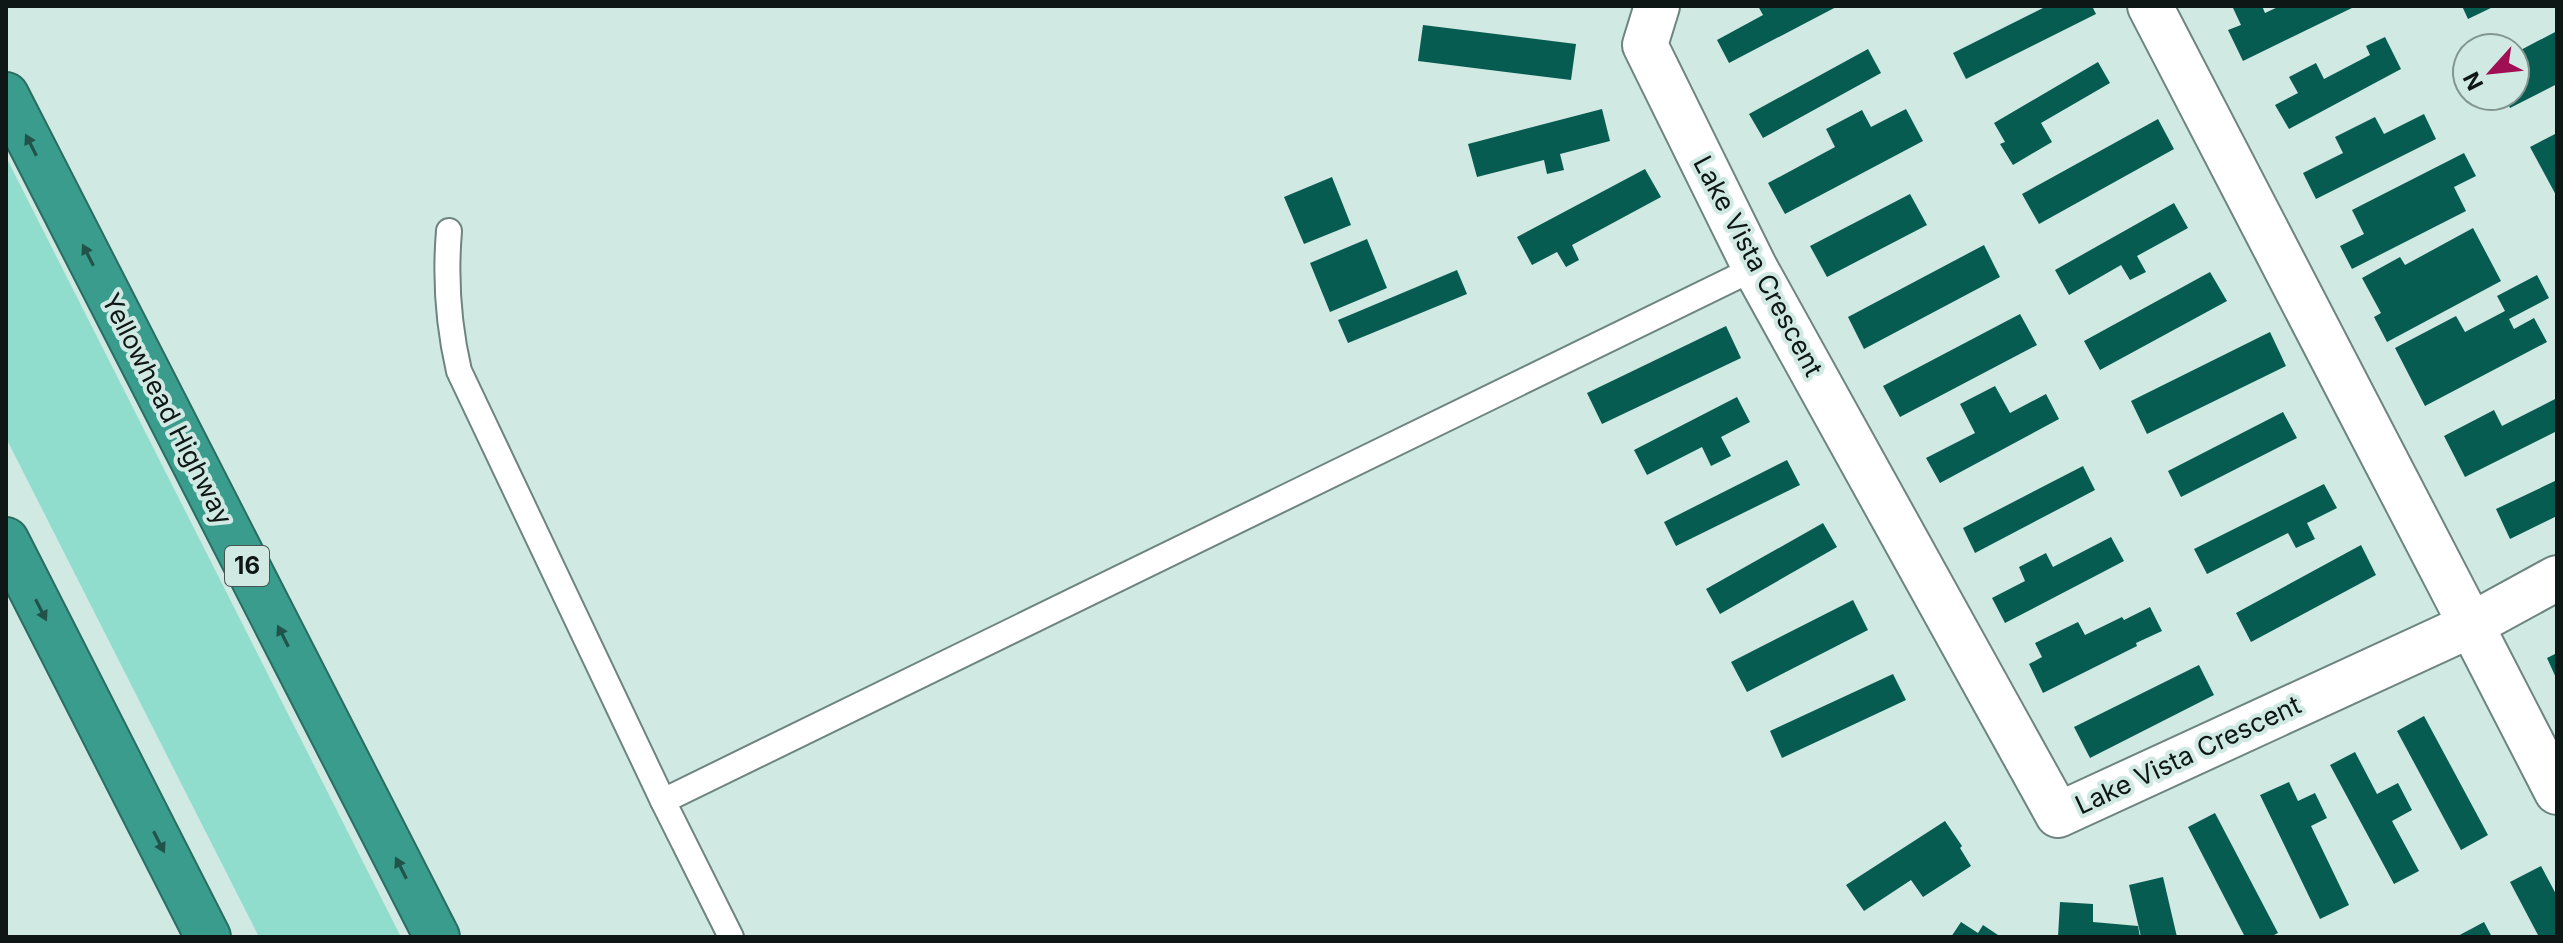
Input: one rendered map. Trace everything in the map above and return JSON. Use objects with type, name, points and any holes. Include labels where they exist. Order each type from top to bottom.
[{"type":"highway","name":"Yellowhead Highway","points":[[6,95],[437,937]]},
{"type":"highway","points":[[6,540],[208,937]]},
{"type":"street","name":"Lake Vista Crescent","points":[[1657,6],[1645,45],[1755,268],[2058,815],[2471,625]]},
{"type":"street","points":[[2150,6],[2557,792]]},
{"type":"street","points":[[2471,625],[2557,578]]},
{"type":"lane","points":[[449,231],[446,273],[450,331],[459,371],[731,937]]},
{"type":"lane","points":[[663,801],[1755,268]]},
{"type":"green space","points":[[6,157],[401,937],[259,937],[6,438]]},
{"type":"building","points":[[1758,6],[1838,6],[1729,63],[1717,40],[1763,15]]},
{"type":"building","points":[[2047,6],[2092,6],[2096,14],[1966,79],[1953,53]]},
{"type":"building","points":[[2262,6],[2265,13],[2280,6],[2356,6],[2243,61],[2228,30],[2241,25],[2233,8]]},
{"type":"building","points":[[2462,6],[2495,6],[2468,19]]},
{"type":"building","points":[[1423,25],[1576,44],[1571,80],[1418,61]]},
{"type":"building","points":[[2557,31],[2557,84],[2531,97],[2531,45]]},
{"type":"building","points":[[2385,37],[2401,69],[2289,129],[2275,105],[2298,93],[2289,77],[2316,63],[2324,79],[2370,55],[2366,46]]},
{"type":"building","points":[[1868,49],[1881,73],[1763,138],[1749,114]]},
{"type":"building","points":[[2098,62],[2110,83],[2041,123],[2052,142],[2013,165],[2000,144],[2005,142],[1994,123]]},
{"type":"building","points":[[1602,109],[1610,141],[1560,154],[1564,170],[1547,174],[1544,160],[1477,177],[1468,144]]},
{"type":"building","points":[[1906,109],[1923,141],[1785,214],[1768,183],[1835,147],[1826,129],[1862,110],[1871,127]]},
{"type":"building","points":[[2424,114],[2436,139],[2316,199],[2303,173],[2343,153],[2335,137],[2375,117],[2384,134]]},
{"type":"building","points":[[2158,119],[2174,149],[2039,224],[2022,194]]},
{"type":"building","points":[[2557,133],[2557,197],[2530,147]]},
{"type":"building","points":[[2464,153],[2476,176],[2454,187],[2466,211],[2352,269],[2340,246],[2364,234],[2352,210]]},
{"type":"building","points":[[1645,169],[1661,197],[1572,245],[1579,260],[1566,267],[1557,252],[1532,265],[1517,237]]},
{"type":"building","points":[[1332,177],[1351,225],[1304,244],[1284,197]]},
{"type":"building","points":[[1910,194],[1927,225],[1827,277],[1810,246]]},
{"type":"building","points":[[2174,203],[2188,228],[2137,256],[2146,272],[2130,280],[2121,265],[2069,295],[2055,270]]},
{"type":"building","points":[[2473,228],[2501,281],[2387,342],[2374,317],[2381,313],[2362,278],[2400,257],[2405,265]]},
{"type":"building","points":[[1367,239],[1387,288],[1330,312],[1310,263]]},
{"type":"building","points":[[1984,245],[2000,277],[1864,349],[1848,317]]},
{"type":"building","points":[[1457,270],[1467,294],[1348,343],[1338,320]]},
{"type":"building","points":[[2210,272],[2227,301],[2100,370],[2084,341]]},
{"type":"building","points":[[2537,275],[2549,298],[2509,319],[2514,329],[2534,318],[2547,342],[2425,406],[2395,348],[2456,316],[2465,332],[2505,311],[2497,296]]},
{"type":"building","points":[[2020,314],[2037,345],[1900,417],[1883,386]]},
{"type":"building","points":[[1726,326],[1741,358],[1602,424],[1587,393]]},
{"type":"building","points":[[2270,332],[2286,366],[2147,434],[2131,401]]},
{"type":"building","points":[[1995,386],[2010,413],[2046,394],[2059,419],[1940,483],[1926,458],[1975,433],[1960,404]]},
{"type":"building","points":[[1737,397],[1750,422],[1721,437],[1731,456],[1711,466],[1702,447],[1647,475],[1634,450]]},
{"type":"building","points":[[2557,398],[2557,431],[2465,477],[2444,436],[2494,410],[2502,426]]},
{"type":"building","points":[[2283,412],[2297,438],[2181,497],[2168,471]]},
{"type":"building","points":[[1787,460],[1800,485],[1676,546],[1664,522]]},
{"type":"building","points":[[2083,466],[2095,490],[1975,553],[1963,528]]},
{"type":"building","points":[[2557,480],[2557,516],[2510,539],[2496,509]]},
{"type":"building","points":[[2324,484],[2337,508],[2307,523],[2315,539],[2296,548],[2288,533],[2207,574],[2194,549]]},
{"type":"building","points":[[1823,523],[1837,547],[1720,614],[1706,589]]},
{"type":"building","points":[[2111,537],[2124,561],[2005,623],[1992,598],[2025,581],[2019,567],[2046,553],[2053,567]]},
{"type":"building","points":[[2361,545],[2376,575],[2251,642],[2236,613]]},
{"type":"building","points":[[1853,600],[1868,630],[1747,692],[1731,662]]},
{"type":"building","points":[[2150,607],[2162,631],[2043,693],[2029,664],[2042,657],[2035,643],[2078,622],[2085,635]]},
{"type":"building","points":[[2557,653],[2557,680],[2547,658]]},
{"type":"building","points":[[2199,665],[2214,695],[2090,758],[2074,727]]},
{"type":"building","points":[[1893,674],[1906,700],[1782,758],[1770,731]]},
{"type":"building","points":[[2424,716],[2488,835],[2461,850],[2397,731]]},
{"type":"building","points":[[2355,752],[2377,794],[2398,783],[2412,810],[2392,821],[2419,871],[2394,884],[2330,765]]},
{"type":"building","points":[[2289,782],[2298,801],[2315,793],[2327,818],[2311,826],[2349,905],[2320,919],[2260,795]]},
{"type":"building","points":[[2215,813],[2278,933],[2270,937],[2245,937],[2188,827]]},
{"type":"building","points":[[1945,821],[1971,866],[1923,897],[1911,880],[1864,911],[1846,885]]},
{"type":"building","points":[[2541,866],[2557,896],[2557,937],[2539,937],[2510,882]]},
{"type":"building","points":[[2163,877],[2177,937],[2141,937],[2129,885]]},
{"type":"building","points":[[2060,902],[2093,904],[2093,922],[2138,926],[2140,937],[2058,937]]},
{"type":"building","points":[[1961,922],[1978,933],[1983,925],[2001,937],[1951,937]]},
{"type":"building","points":[[2484,922],[2492,937],[2456,937]]}]
